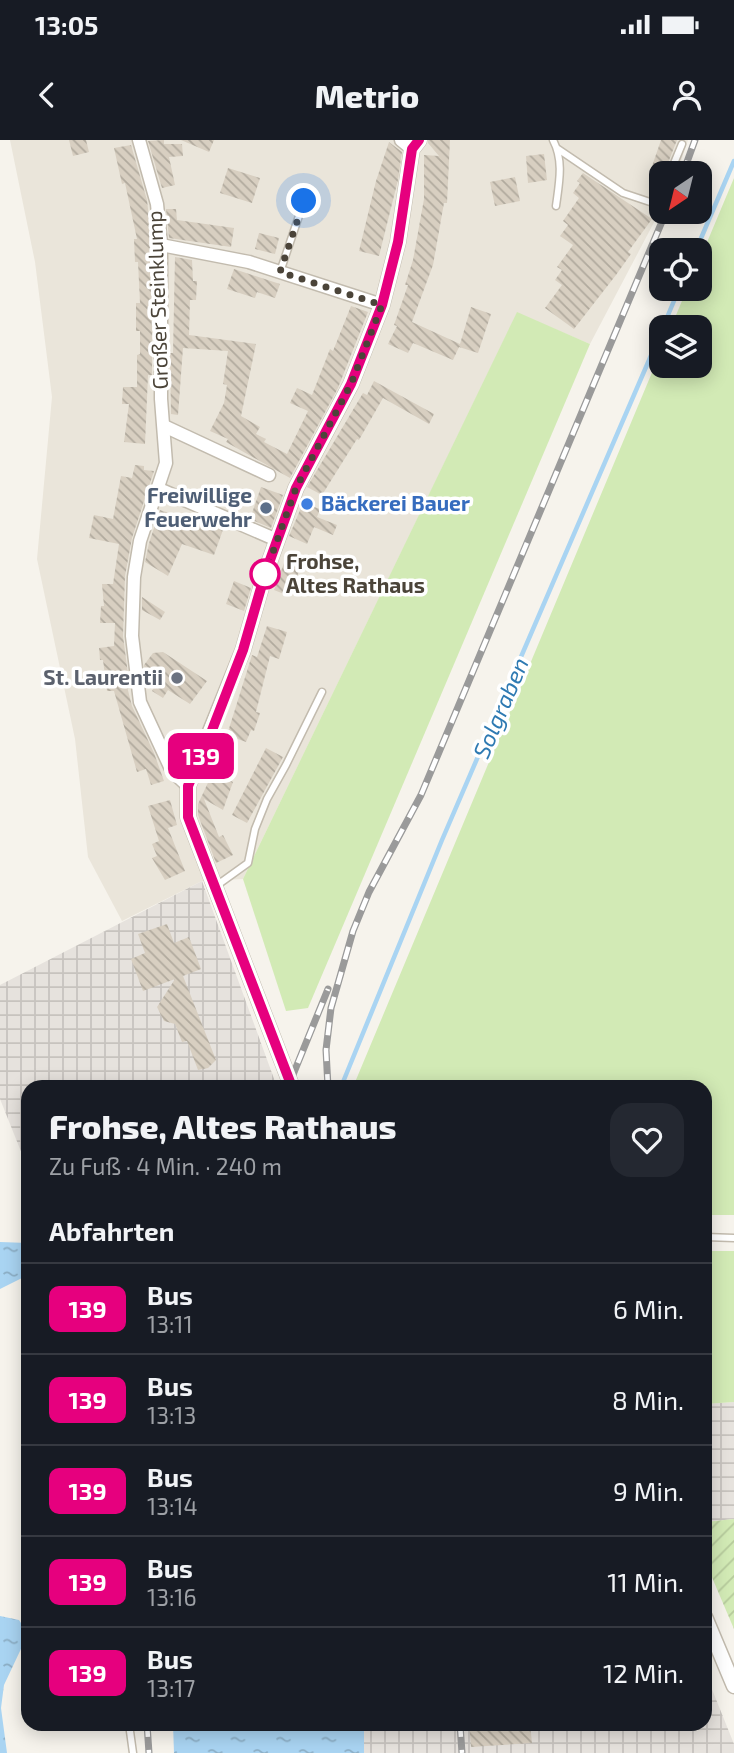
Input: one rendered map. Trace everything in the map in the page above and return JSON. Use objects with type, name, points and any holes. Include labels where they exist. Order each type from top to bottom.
[{"type":"street","name":"Großer Steinklump","points":[[139,140],[156,204],[161,245],[161,399],[166,463],[140,541],[134,577],[132,636],[140,702],[172,771],[188,786]]},
{"type":"street","points":[[289,1080],[188,817],[188,786],[243,650],[296,488],[351,384],[382,305],[398,242],[411,143]]},
{"type":"street","points":[[161,245],[249,262],[382,305]]},
{"type":"street","points":[[164,426],[269,475]]},
{"type":"street","points":[[159,489],[277,540]]},
{"type":"street","points":[[712,1634],[734,1686]]},
{"type":"lane","points":[[553,140],[558,149],[561,173],[556,205]]},
{"type":"lane","points":[[675,161],[682,144]]},
{"type":"lane","points":[[558,149],[623,193],[649,202]]},
{"type":"lane","points":[[280,272],[304,201]]},
{"type":"lane","points":[[216,887],[248,863],[255,829],[267,799],[322,692]]},
{"type":"lane","points":[[712,1237],[734,1238]]},
{"type":"lane","points":[[130,1731],[133,1753]]},
{"type":"shaded area","points":[[10,140],[688,140],[681,161],[649,161],[649,224],[653,224],[590,344],[517,313],[243,879],[202,881],[122,921],[88,857],[75,739],[37,559],[52,397],[35,262]]},
{"type":"shaded area","points":[[202,881],[274,1080],[21,1080],[21,1152],[0,1099],[0,985]]},
{"type":"shaded area","points":[[734,1402],[734,1519],[712,1521],[712,1404]]},
{"type":"shaded area","points":[[712,1689],[734,1744],[734,1753],[364,1753],[364,1731],[712,1731]]},
{"type":"green space","points":[[734,178],[734,1215],[712,1215],[712,1080],[356,1080],[650,378],[712,378],[712,315],[676,315],[682,301],[712,301],[712,238],[709,238]]},
{"type":"green space","points":[[517,312],[590,344],[308,1008],[286,1011],[243,879]]},
{"type":"green space","points":[[712,1251],[734,1251],[734,1402],[712,1404]]},
{"type":"green space","points":[[734,1519],[734,1629],[712,1577],[712,1521]]},
{"type":"water","points":[[0,1242],[21,1243],[21,1278],[0,1289]]},
{"type":"water","points":[[0,1616],[19,1620],[21,1623],[21,1649],[4,1685],[1,1708],[7,1753],[0,1753]]},
{"type":"water","points":[[173,1731],[364,1731],[364,1753],[174,1753]]},
{"type":"building","points":[[69,140],[86,140],[89,152],[73,156]]},
{"type":"building","points":[[164,140],[164,144],[182,144],[183,156],[169,157],[175,185],[162,188],[148,141]]},
{"type":"building","points":[[181,140],[214,140],[209,152]]},
{"type":"building","points":[[428,140],[450,140],[447,203],[444,203],[433,265],[412,322],[460,344],[471,307],[491,314],[478,353],[459,347],[453,360],[413,343],[408,353],[388,344],[397,326],[394,325],[408,285],[405,285],[413,260],[424,199],[424,155],[439,156]]},
{"type":"building","points":[[661,140],[677,140],[669,161],[654,161]]},
{"type":"building","points":[[389,142],[402,152],[398,180],[379,256],[359,251],[376,181]]},
{"type":"building","points":[[131,145],[147,200],[152,245],[152,375],[148,375],[145,444],[124,442],[129,404],[122,404],[123,387],[137,387],[140,331],[136,331],[136,303],[140,303],[138,262],[135,262],[134,239],[137,239],[114,148]]},
{"type":"building","points":[[544,154],[547,180],[528,183],[526,156]]},
{"type":"building","points":[[228,168],[260,178],[252,203],[220,193]]},
{"type":"building","points":[[583,173],[649,217],[649,223],[628,252],[631,254],[574,329],[545,308],[562,285],[555,280],[562,270],[557,267],[573,245],[560,236],[568,225],[563,221],[579,198],[573,193],[580,183],[577,181]]},
{"type":"building","points":[[515,177],[520,201],[495,206],[490,182]]},
{"type":"building","points":[[166,209],[176,209],[177,220],[234,228],[231,247],[169,238]]},
{"type":"building","points":[[259,233],[279,238],[275,254],[255,249]]},
{"type":"building","points":[[175,257],[192,260],[193,281],[197,281],[196,300],[190,300],[189,335],[256,344],[241,416],[260,427],[256,434],[266,439],[264,442],[287,454],[308,411],[290,403],[297,388],[312,395],[351,306],[368,312],[338,388],[290,478],[226,442],[228,439],[210,431],[224,403],[227,385],[223,384],[228,351],[183,348],[178,415],[171,414],[170,353],[173,353]]},
{"type":"building","points":[[234,269],[280,284],[275,298],[257,292],[255,298],[227,289]]},
{"type":"building","points":[[374,381],[434,414],[429,424],[383,398],[322,495],[307,487],[363,393],[367,395]]},
{"type":"building","points":[[135,465],[154,471],[132,538],[125,576],[123,636],[128,674],[123,671],[132,706],[164,781],[151,785],[146,769],[137,772],[114,691],[107,691],[103,660],[100,660],[99,648],[114,646],[115,623],[100,623],[101,606],[104,606],[102,584],[113,584],[119,544],[89,538],[94,515],[113,519],[121,476],[132,478]]},
{"type":"building","points":[[261,487],[283,495],[271,528],[250,519]]},
{"type":"building","points":[[303,503],[320,509],[317,517],[337,525],[333,535],[314,527],[307,544],[289,536]]},
{"type":"building","points":[[160,510],[191,520],[192,515],[224,527],[214,555],[182,544],[168,576],[145,562]]},
{"type":"building","points":[[284,563],[300,569],[289,596],[274,590]]},
{"type":"building","points":[[234,581],[251,588],[244,611],[226,604]]},
{"type":"building","points":[[142,597],[165,612],[160,620],[142,610]]},
{"type":"building","points":[[267,626],[287,632],[279,659],[270,656],[256,712],[260,713],[254,731],[251,730],[246,742],[227,735],[252,655],[257,657]]},
{"type":"building","name":"St. Laurentii","points":[[163,652],[207,681],[190,704],[168,690],[163,698],[152,691],[157,682],[145,674],[144,665],[153,653]]},
{"type":"building","points":[[266,748],[283,757],[247,823],[232,815]]},
{"type":"building","points":[[213,772],[233,782],[223,810],[204,799],[219,837],[223,835],[233,855],[216,863],[198,815],[198,804]]},
{"type":"building","points":[[170,800],[177,825],[168,828],[185,871],[165,880],[152,858],[157,856],[152,844],[159,841],[148,806]]},
{"type":"building","points":[[167,924],[174,943],[189,937],[201,969],[183,976],[216,1060],[208,1068],[198,1070],[187,1041],[182,1042],[175,1024],[164,1021],[157,1007],[175,979],[143,991],[131,959],[145,953],[138,934]]},
{"type":"building","points":[[470,1731],[531,1731],[532,1743],[471,1747]]},
{"type":"waterway","name":"Solgraben","points":[[701,238],[734,161]]},
{"type":"waterway","name":"Solgraben","points":[[668,315],[674,301]]},
{"type":"waterway","name":"Solgraben","points":[[344,1080],[442,840],[649,360]]},
{"type":"railway","points":[[687,161],[695,140]]},
{"type":"railway","points":[[328,1080],[326,1050],[331,1008],[353,931],[369,892],[421,795],[661,224]]},
{"type":"railway","points":[[291,1080],[328,989]]},
{"type":"railway","points":[[147,1731],[149,1753]]},
{"type":"railway","points":[[460,1731],[462,1753]]},
{"type":"bus line","name":"139","points":[[289,1080],[188,817],[188,786],[243,650],[265,574],[296,488],[351,384],[382,305],[398,242],[412,149],[419,140]]},
{"type":"place","name":"Bäckerei Bauer","points":[[307,504]]},
{"type":"place","name":"Freiwillige Feuerwehr","points":[[266,508]]},
{"type":"place","name":"Frohse, Altes Rathaus","points":[[265,574]]},
{"type":"place","name":"St. Laurentii","points":[[177,678]]},
{"type":"route","points":[[265,574],[296,488],[351,384],[382,305],[280,272],[304,201]]}]
